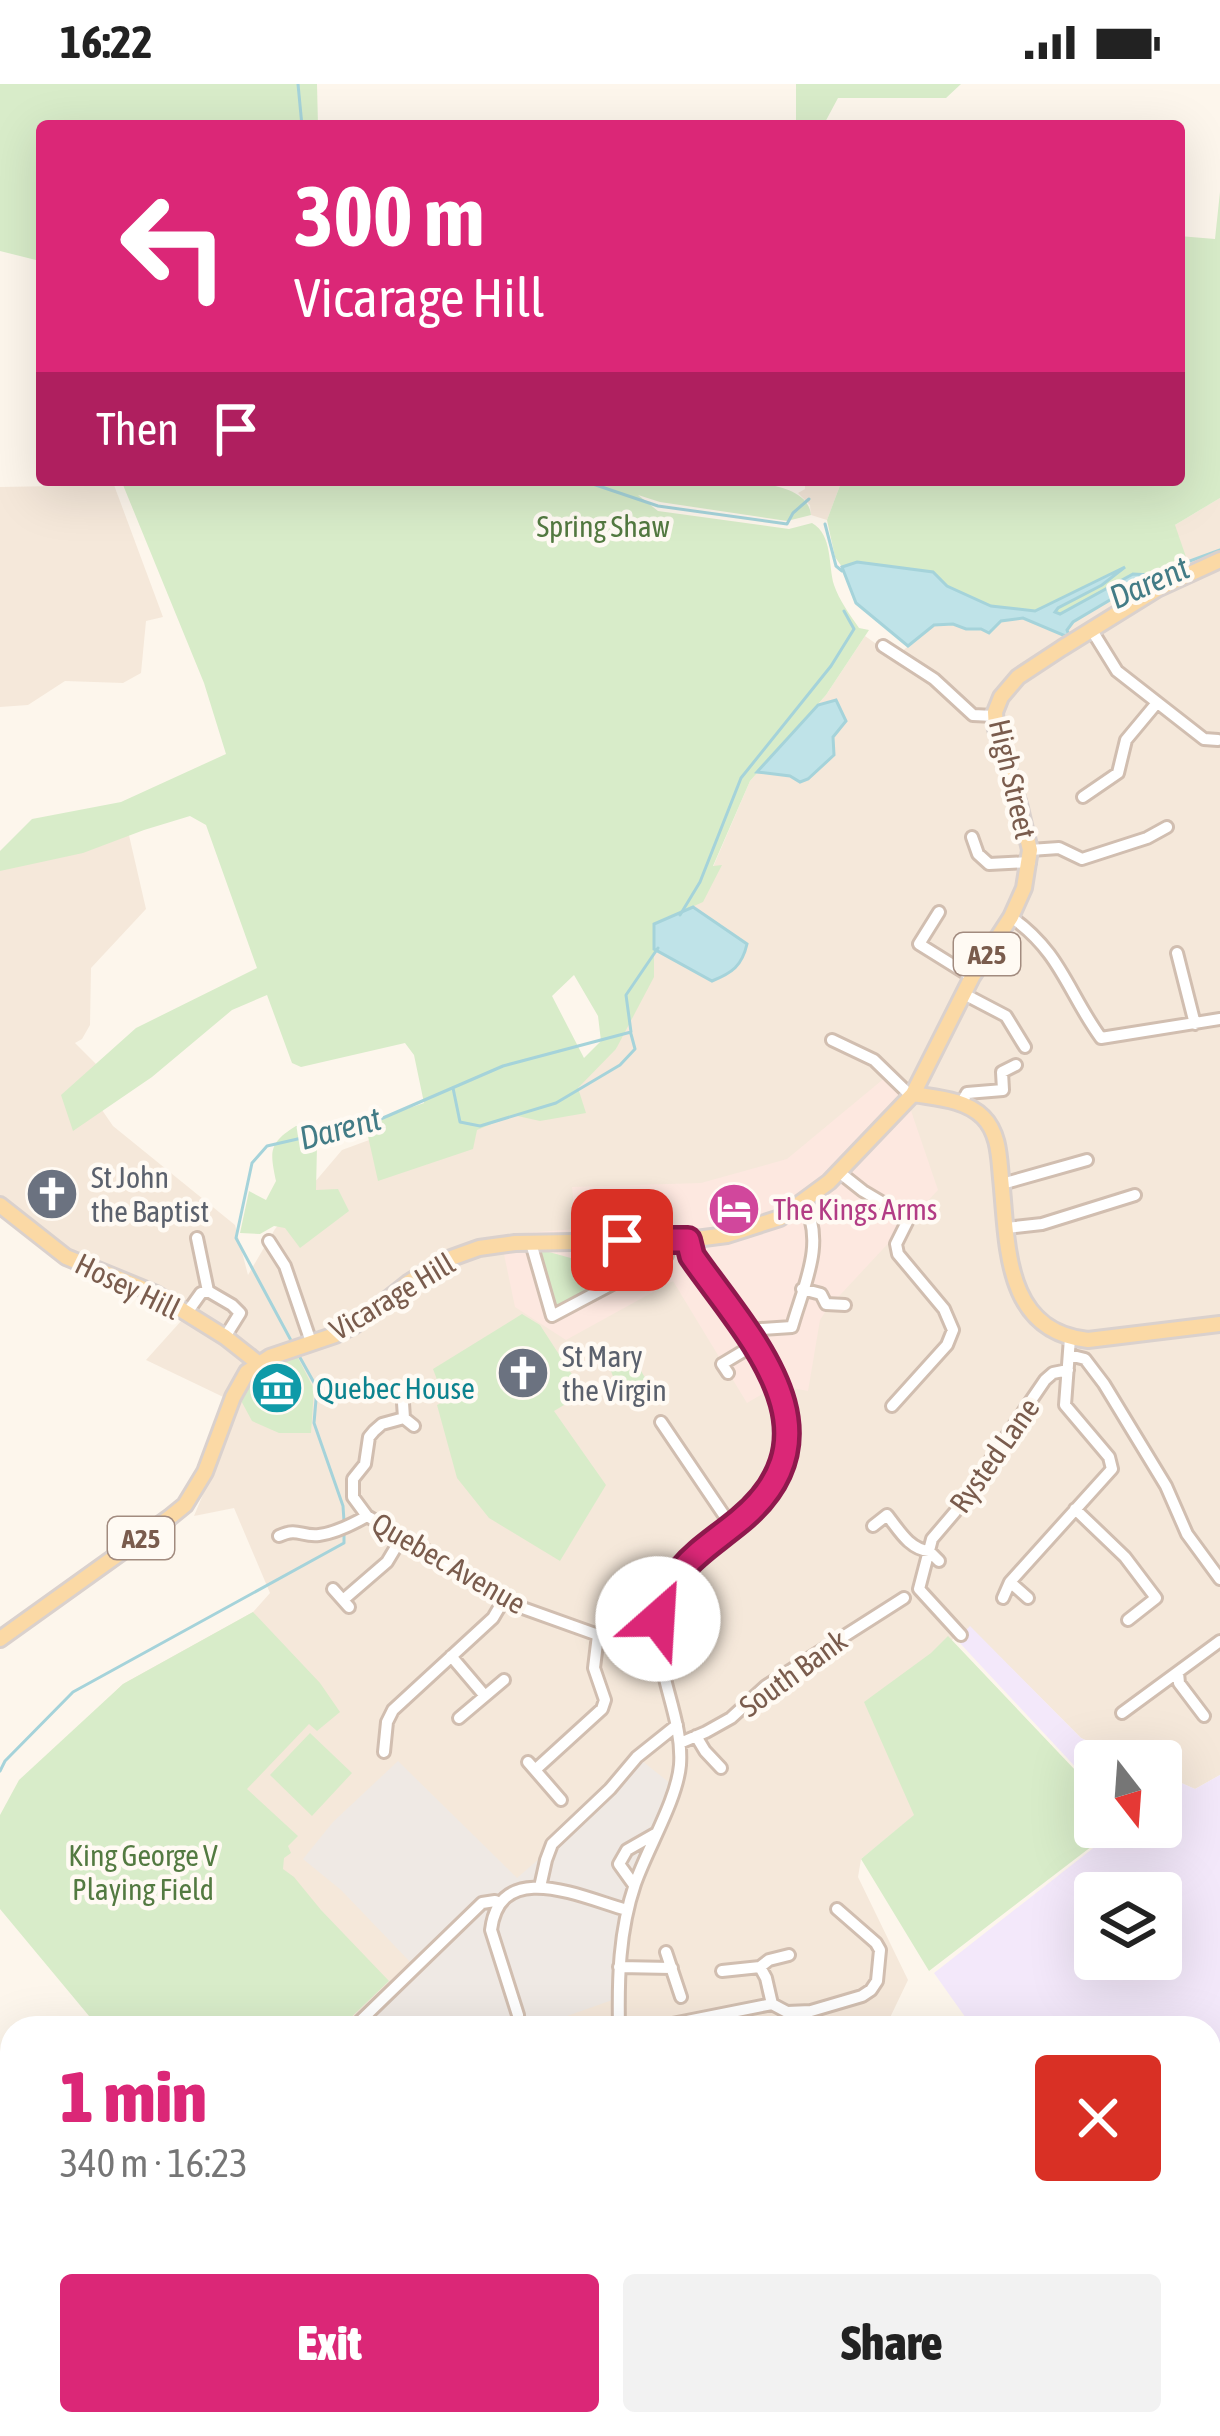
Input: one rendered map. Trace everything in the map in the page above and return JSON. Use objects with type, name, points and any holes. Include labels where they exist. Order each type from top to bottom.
[{"type":"main road","name":"High Street","points":[[912,1095],[1024,888],[1030,856],[994,716],[1000,697],[1018,677],[1091,629],[1157,589],[1220,560]]},
{"type":"main road","points":[[912,1095],[961,1104],[982,1116],[995,1136],[1014,1278],[1025,1305],[1043,1324],[1070,1338],[1112,1339],[1220,1324]]},
{"type":"main road","name":"A25","points":[[688,1240],[740,1231],[780,1217],[839,1172],[912,1095]]},
{"type":"main road","name":"Hosey Hill","points":[[0,1205],[66,1257],[156,1294],[225,1336],[258,1363]]},
{"type":"main road","name":"Vicarage Hill","points":[[311,1342],[355,1324],[443,1261],[479,1248],[688,1240]]},
{"type":"main road","name":"A25","points":[[0,1639],[185,1504],[206,1472],[239,1383],[258,1363],[311,1342]]},
{"type":"street","points":[[1091,629],[1117,671],[1204,740],[1218,740]]},
{"type":"street","points":[[883,646],[934,679],[973,715],[994,716]]},
{"type":"street","points":[[1083,797],[1118,773],[1126,740],[1156,704]]},
{"type":"street","points":[[1108,737],[1126,740]]},
{"type":"street","points":[[972,837],[978,854],[989,864],[1059,848],[1082,859],[1167,827]]},
{"type":"street","points":[[939,912],[919,944],[972,977]]},
{"type":"street","points":[[1010,917],[1050,952],[1101,1038],[1220,1019]]},
{"type":"street","points":[[1177,953],[1195,1024]]},
{"type":"street","points":[[964,994],[1006,1016],[1025,1047]]},
{"type":"street","points":[[832,1040],[874,1060],[912,1095]]},
{"type":"street","points":[[961,1104],[967,1093],[1004,1090],[1003,1072],[1016,1065]]},
{"type":"street","points":[[1002,1184],[1087,1160]]},
{"type":"street","points":[[839,1172],[905,1216],[907,1222],[896,1244],[898,1255],[944,1309],[953,1330],[947,1346],[892,1406]]},
{"type":"street","points":[[1006,1228],[1042,1224],[1130,1196],[1129,1211]]},
{"type":"street","points":[[747,1330],[792,1327],[810,1270],[814,1224],[803,1202]]},
{"type":"street","points":[[197,1238],[208,1291]]},
{"type":"street","points":[[531,1243],[552,1316],[667,1255],[667,1240]]},
{"type":"street","points":[[619,2016],[619,1967],[627,1910],[679,1773],[680,1743],[656,1635],[658,1619],[674,1578],[695,1553],[770,1491],[784,1455],[785,1424],[778,1387],[757,1343],[692,1256],[688,1240]]},
{"type":"street","points":[[269,1241],[285,1266],[311,1342]]},
{"type":"street","points":[[802,1289],[821,1294],[826,1304],[845,1304]]},
{"type":"street","points":[[187,1314],[201,1293],[208,1291],[232,1304],[240,1313],[225,1336]]},
{"type":"street","points":[[1003,1598],[1010,1582],[1107,1475],[1112,1463],[1065,1405],[1070,1338]]},
{"type":"street","points":[[725,1369],[757,1343]]},
{"type":"street","points":[[1069,1355],[1085,1359],[1104,1384],[1166,1486],[1187,1534],[1220,1579]]},
{"type":"street","name":"Rysted Lane","points":[[929,1551],[932,1539],[968,1495],[1046,1380],[1068,1370]]},
{"type":"street","name":"Quebec Avenue","points":[[402,1388],[409,1422],[382,1424],[369,1437],[365,1464],[353,1479],[359,1509],[503,1601],[598,1635],[656,1635]]},
{"type":"street","points":[[661,1422],[732,1527]]},
{"type":"street","points":[[1075,1509],[1125,1557],[1156,1598],[1128,1620]]},
{"type":"street","points":[[873,1526],[887,1515],[912,1546],[929,1551],[939,1561]]},
{"type":"street","points":[[279,1536],[294,1529],[316,1536],[367,1516]]},
{"type":"street","points":[[333,1588],[346,1604],[387,1562],[402,1538]]},
{"type":"street","points":[[929,1551],[919,1588],[962,1635]]},
{"type":"street","points":[[1010,1582],[1028,1598]]},
{"type":"street","name":"South Bank","points":[[680,1743],[731,1718],[782,1676],[904,1598]]},
{"type":"street","points":[[384,1752],[393,1710],[493,1618],[503,1601]]},
{"type":"street","points":[[561,1799],[532,1766],[602,1709],[604,1700],[594,1668],[598,1635]]},
{"type":"street","points":[[1122,1713],[1220,1641]]},
{"type":"street","points":[[451,1657],[484,1696]]},
{"type":"street","points":[[1181,1671],[1179,1683],[1204,1716]]},
{"type":"street","points":[[459,1718],[504,1680]]},
{"type":"street","points":[[540,1887],[552,1844],[637,1756],[677,1725]]},
{"type":"street","points":[[697,1736],[721,1768]]},
{"type":"street","points":[[634,1885],[619,1864],[626,1850],[655,1834]]},
{"type":"street","points":[[518,2016],[491,1930],[500,1904],[513,1892],[540,1887],[627,1910]]},
{"type":"street","points":[[369,2016],[482,1903],[500,1904]]},
{"type":"street","points":[[712,2016],[772,2004],[787,2012],[811,2011],[862,1996],[877,1982],[878,1946],[837,1909]]},
{"type":"street","points":[[666,1952],[681,1997]]},
{"type":"street","points":[[722,1970],[760,1967],[789,1954]]},
{"type":"street","points":[[619,1967],[672,1968]]},
{"type":"street","points":[[760,1967],[772,2004]]},
{"type":"shaded area","points":[[114,486],[163,617],[146,621],[141,673],[123,683],[65,681],[28,705],[0,707],[0,487]]},
{"type":"shaded area","points":[[840,486],[827,520],[811,515],[810,505],[798,493]]},
{"type":"shaded area","points":[[1220,498],[1220,1775],[1195,1789],[1182,1783],[1182,1740],[1081,1738],[970,1627],[865,1702],[915,1815],[861,1859],[858,1877],[908,1980],[891,2016],[97,2016],[21,1783],[123,1684],[253,1612],[270,1593],[234,1508],[194,1516],[240,1405],[146,1360],[190,1311],[74,1254],[0,1196],[0,862],[128,831],[146,909],[91,968],[90,1025],[75,1043],[98,1066],[82,1081],[113,1126],[235,1225],[248,1275],[275,1229],[342,1150],[616,1049],[654,924],[713,867],[750,781],[826,695],[865,636],[895,657],[934,625],[966,629],[988,605],[1175,525]]},
{"type":"shaded area","points":[[887,1076],[905,1093],[938,1190],[827,1309],[820,1320],[808,1391],[781,1386],[747,1403],[673,1281],[566,1340],[515,1307],[500,1235],[576,1229],[572,1187],[701,1183],[787,1159]]},
{"type":"shaded area","points":[[970,1626],[1085,1740],[1074,1740],[1074,1765],[957,1640]]},
{"type":"shaded area","points":[[637,1757],[675,1787],[627,1910],[618,1998],[567,2016],[364,2016],[413,1965],[341,1890],[303,1859],[333,1822],[398,1761],[517,1878]]},
{"type":"shaded area","points":[[1220,1775],[1220,2016],[964,2016],[934,1973],[1093,1848],[1182,1848],[1182,1783],[1195,1789]]},
{"type":"green space","points":[[0,84],[317,84],[318,120],[36,120],[36,260],[0,251]]},
{"type":"green space","points":[[796,84],[961,84],[946,98],[838,98],[826,120],[796,120]]},
{"type":"green space","points":[[1220,192],[1220,498],[1175,525],[1186,557],[1153,571],[1073,622],[1067,630],[1070,638],[1023,618],[1001,621],[988,605],[947,586],[932,572],[857,562],[842,567],[835,557],[827,520],[840,486],[1185,486],[1185,236],[1215,239]]},
{"type":"green space","name":"Spring Shaw","points":[[123,486],[773,486],[799,495],[811,515],[787,521],[638,495],[658,511],[789,529],[812,523],[827,543],[839,596],[859,628],[869,630],[826,695],[750,781],[713,866],[722,865],[703,902],[654,924],[654,977],[616,1049],[578,1088],[586,1113],[540,1121],[513,1115],[477,1130],[473,1149],[378,1181],[365,1123],[424,1103],[414,1055],[405,1043],[301,1067],[292,1063],[267,995],[232,1010],[152,1077],[73,1131],[61,1095],[136,1028],[257,968],[206,825],[190,816],[83,853],[0,871],[0,851],[32,819],[121,802],[226,754],[204,683]],"holes":[[[574,975],[598,1016],[601,1041],[584,1058],[552,996]]]},
{"type":"green space","points":[[296,1126],[311,1126],[317,1146],[316,1190],[338,1189],[349,1211],[300,1248],[285,1228],[240,1233],[249,1191],[266,1200],[276,1181],[273,1149]]},
{"type":"green space","points":[[542,1250],[617,1271],[555,1305],[538,1253]]},
{"type":"green space","points":[[522,1314],[540,1325],[584,1393],[554,1411],[606,1485],[560,1561],[489,1518],[457,1478],[437,1405],[445,1401],[433,1369]]},
{"type":"green space","points":[[296,1354],[314,1389],[311,1433],[279,1433],[252,1421],[238,1395],[255,1374]]},
{"type":"green space","points":[[632,1355],[648,1383],[621,1397],[609,1366]]},
{"type":"green space","name":"King George V Playing Field","points":[[253,1612],[320,1683],[340,1712],[317,1731],[309,1724],[247,1789],[298,1836],[288,1846],[291,1853],[284,1858],[283,1869],[389,1981],[353,2016],[89,2016],[0,1909],[0,1815],[19,1780],[123,1684]]},
{"type":"green space","points":[[948,1636],[1074,1769],[1074,1848],[1090,1848],[929,1971],[861,1859],[914,1815],[864,1702]]},
{"type":"green space","points":[[310,1733],[352,1773],[312,1816],[270,1775]]},
{"type":"water","points":[[857,562],[933,572],[947,586],[991,606],[1035,611],[1125,567],[1058,608],[1055,612],[1060,614],[1133,574],[1152,575],[1073,622],[1067,630],[1070,638],[1023,618],[1001,621],[989,633],[953,624],[934,625],[908,646],[856,603],[842,567]]},
{"type":"water","points":[[836,700],[846,721],[833,737],[834,755],[808,779],[800,782],[757,772],[818,705]]},
{"type":"water","points":[[693,907],[747,944],[735,968],[712,981],[654,949],[654,924]]},
{"type":"waterway","points":[[298,84],[301,120]]},
{"type":"waterway","points":[[599,486],[658,506],[787,524],[809,499]]},
{"type":"waterway","points":[[825,524],[836,566],[842,571]]},
{"type":"waterway","name":"Darent","points":[[1149,576],[1220,550]]},
{"type":"waterway","name":"Darent","points":[[680,915],[700,882],[741,778],[831,666],[854,629],[844,611]]},
{"type":"waterway","name":"Darent","points":[[294,1346],[236,1238],[252,1163],[267,1146],[376,1121],[503,1066],[631,1032],[626,995],[658,948]]},
{"type":"waterway","points":[[453,1088],[460,1122],[480,1126],[556,1103],[620,1065],[635,1049],[631,1034]]},
{"type":"waterway","name":"Darent","points":[[298,1354],[317,1388],[314,1423],[344,1521]]},
{"type":"waterway","name":"Darent","points":[[0,1771],[73,1692],[344,1543],[344,1531]]},
{"type":"place","name":"St John the Baptist","points":[[52,1194]]},
{"type":"place","name":"The Kings Arms","points":[[734,1209]]},
{"type":"place","name":"St Mary the Virgin","points":[[523,1373]]},
{"type":"place","name":"Quebec House","points":[[277,1388]]},
{"type":"route","points":[[622,1240],[688,1240],[689,1252],[770,1366],[785,1424],[784,1455],[770,1491],[682,1567],[658,1619]]}]
